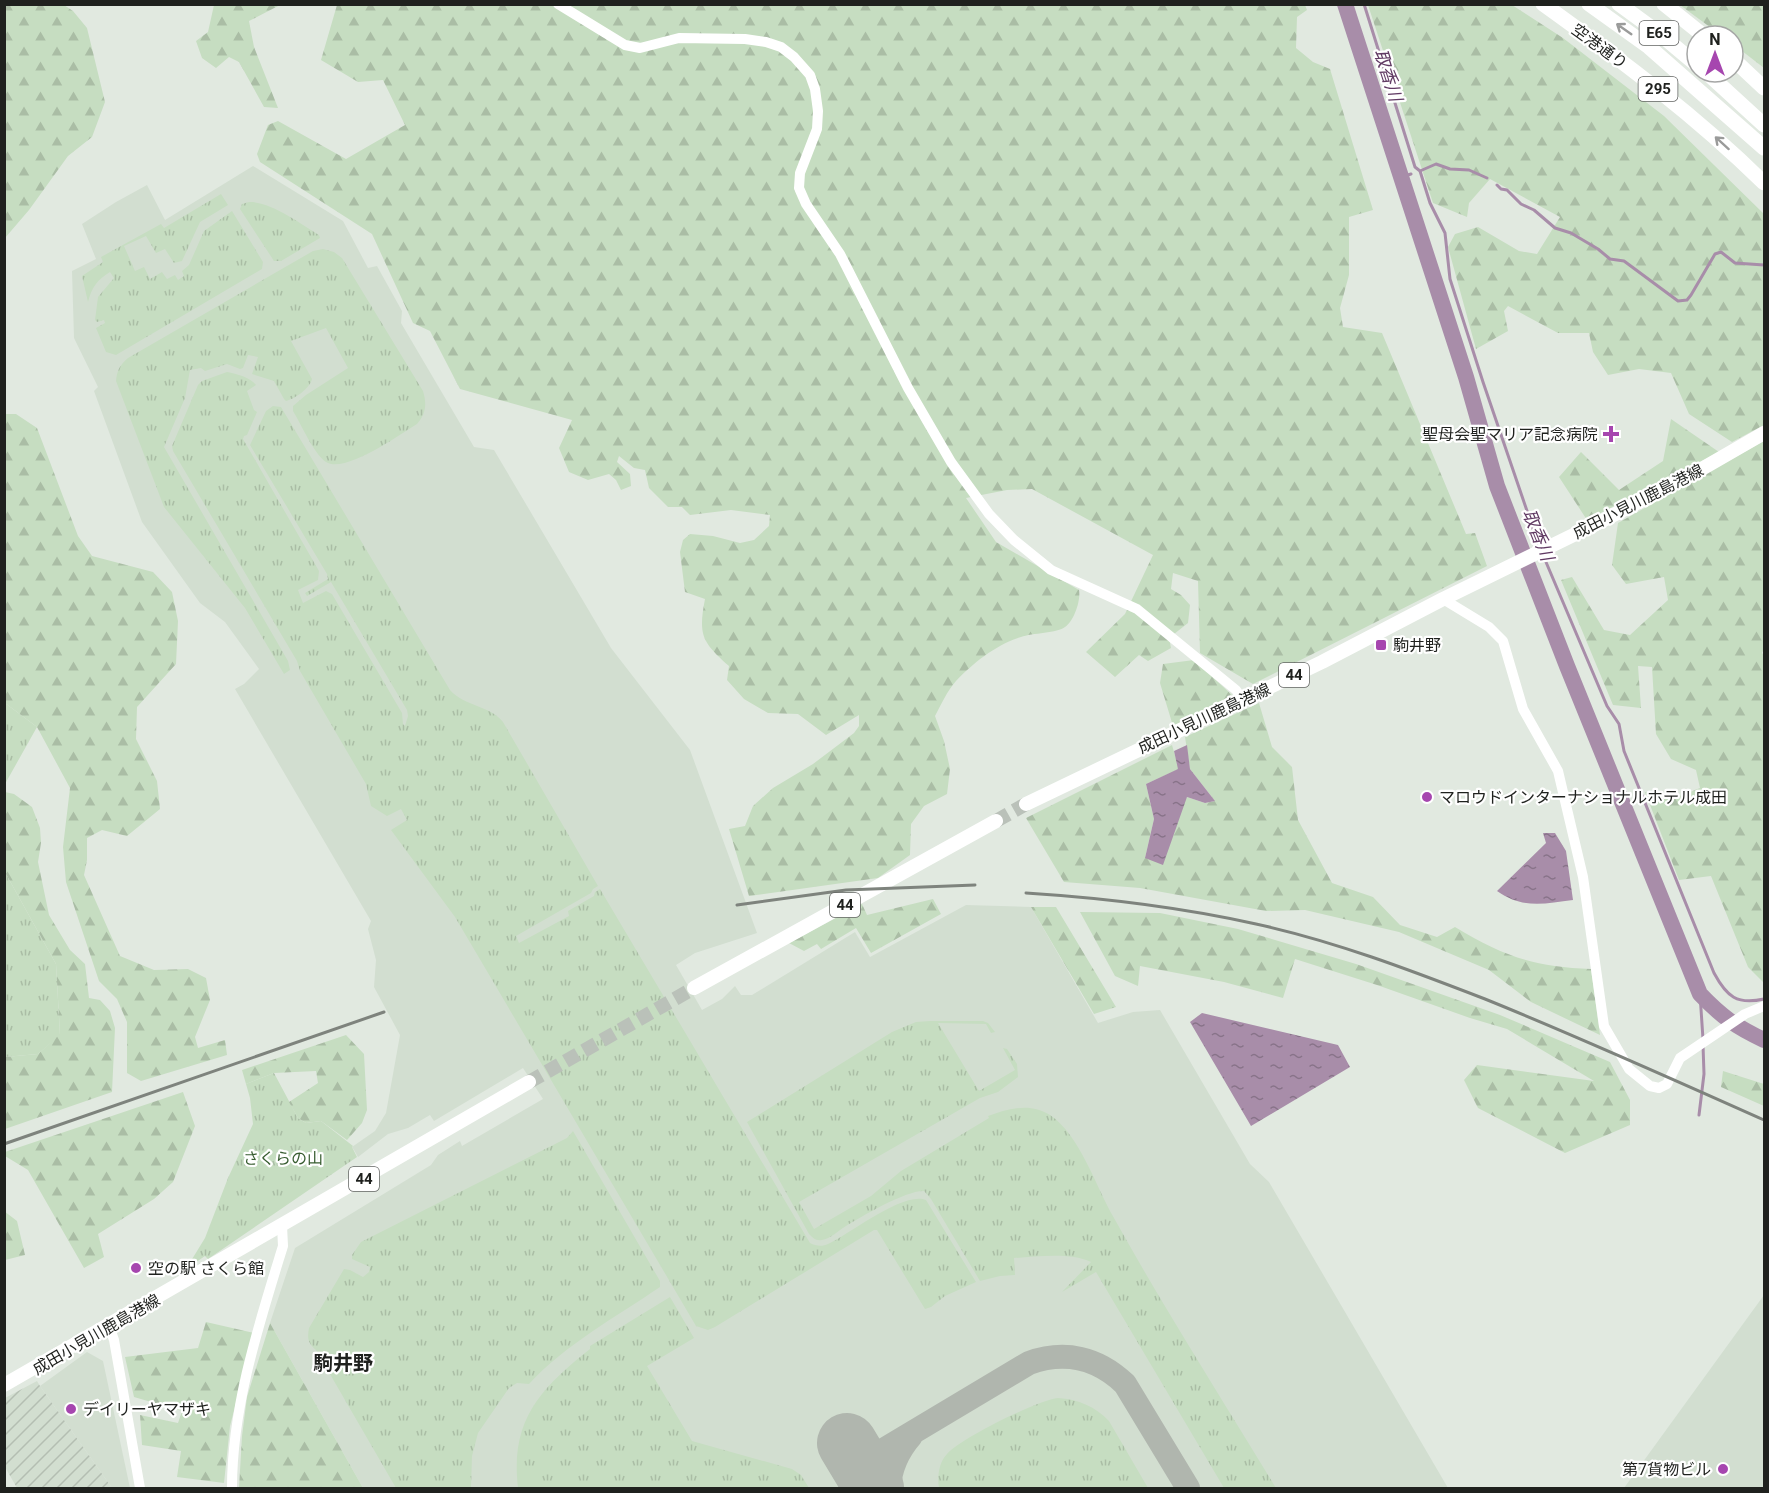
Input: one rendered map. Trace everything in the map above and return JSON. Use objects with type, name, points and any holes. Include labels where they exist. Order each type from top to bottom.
[{"type":"highway","name":"空港通り","points":[[1543,4],[1619,58],[1695,118],[1764,183]]},
{"type":"highway","name":"E65","points":[[1589,4],[1649,47],[1764,148]]},
{"type":"highway","name":"E65","points":[[1618,4],[1685,55]]},
{"type":"highway","points":[[1664,4],[1689,24]]},
{"type":"highway","points":[[1745,70],[1764,88]]},
{"type":"highway","points":[[1719,84],[1764,125]]},
{"type":"main road","name":"成田小見川鹿島港線","points":[[1026,804],[1243,700],[1600,522],[1693,474],[1764,433]]},
{"type":"main road","name":"44","points":[[694,988],[996,821]]},
{"type":"main road","name":"成田小見川鹿島港線","points":[[4,1385],[529,1082]]},
{"type":"street","points":[[558,4],[625,45],[634,48],[679,38],[734,39],[766,42],[781,47],[794,57],[810,75],[815,89],[818,111],[817,129],[800,173],[799,188],[812,213],[840,254],[908,388],[951,462],[989,513],[1014,540],[1051,570],[1137,609],[1236,690],[1243,700]]},
{"type":"street","points":[[1443,599],[1489,627],[1503,640],[1523,709],[1558,771],[1583,878],[1604,1026],[1629,1069],[1650,1086],[1659,1088],[1667,1084],[1680,1058],[1745,1014],[1764,1006]]},
{"type":"street","points":[[232,1488],[234,1433],[283,1246],[282,1226]]},
{"type":"street","points":[[109,1326],[114,1340],[140,1488]]},
{"type":"shaded area","points":[[253,166],[343,221],[368,268],[377,266],[402,311],[401,323],[474,447],[494,450],[611,648],[690,750],[757,933],[695,953],[676,965],[702,1010],[722,999],[735,986],[741,995],[752,995],[855,932],[870,957],[966,905],[1031,907],[1098,1023],[1133,1012],[1160,1010],[1250,1164],[1269,1182],[1448,1488],[363,1488],[270,1323],[295,1248],[431,1165],[438,1155],[460,1141],[462,1146],[543,1099],[523,1068],[434,1121],[430,1115],[408,1128],[388,1134],[358,1157],[352,1147],[375,1131],[386,1113],[400,1035],[374,987],[376,960],[368,929],[371,921],[235,689],[244,684],[259,669],[225,622],[200,603],[142,522],[94,391],[98,387],[74,338],[72,271],[96,259],[82,224],[147,185],[165,220]]},
{"type":"shaded area","points":[[1764,1295],[1764,1488],[1624,1488]]},
{"type":"shaded area","points":[[87,1352],[103,1361],[130,1488],[112,1488],[40,1386]]},
{"type":"shaded area","points":[[37,1381],[112,1488],[17,1488],[5,1467],[5,1398]]},
{"type":"green space","points":[[5,4],[64,5],[73,11],[87,28],[105,102],[92,137],[68,156],[29,210],[5,238]]},
{"type":"green space","points":[[985,4],[986,6],[988,4],[1305,5],[1307,10],[1297,17],[1296,48],[1313,62],[1330,69],[1373,210],[1349,217],[1349,275],[1340,308],[1343,327],[1382,333],[1466,534],[1475,533],[1487,566],[1253,684],[1200,653],[1198,581],[1173,573],[1171,589],[1181,595],[1190,605],[1188,623],[1169,638],[1171,648],[1148,661],[1139,655],[1115,677],[1086,652],[1125,614],[1153,555],[1032,489],[1007,490],[966,498],[996,542],[1079,590],[1074,615],[1062,629],[1021,637],[994,649],[970,668],[950,689],[935,716],[944,741],[950,769],[947,794],[924,806],[911,824],[910,855],[878,878],[749,896],[729,829],[745,826],[753,806],[773,788],[813,764],[854,733],[859,726],[859,715],[826,735],[798,714],[768,713],[744,699],[727,680],[729,666],[704,637],[702,621],[705,599],[685,592],[680,552],[683,540],[690,534],[713,536],[740,543],[754,540],[769,526],[770,515],[731,510],[690,515],[682,507],[668,507],[649,488],[645,470],[634,468],[619,456],[617,462],[630,474],[631,486],[621,490],[616,480],[609,474],[588,480],[569,472],[559,448],[572,420],[460,389],[430,331],[413,323],[372,234],[260,162],[257,154],[268,125],[278,121],[346,159],[405,125],[383,80],[358,82],[321,60],[337,5]]},
{"type":"green space","points":[[214,5],[280,5],[249,21],[254,47],[278,108],[264,107],[239,62],[229,57],[216,68],[202,58],[196,41],[208,32]]},
{"type":"green space","points":[[1368,5],[1512,5],[1563,38],[1664,116],[1764,214],[1764,425],[1732,442],[1689,414],[1671,373],[1639,369],[1608,375],[1593,352],[1589,333],[1558,333],[1508,306],[1504,311],[1508,331],[1476,349],[1448,247],[1455,234],[1478,227],[1519,251],[1537,254],[1560,217],[1490,179],[1469,203],[1467,217],[1433,203]]},
{"type":"green space","points":[[1680,5],[1764,5],[1764,68],[1745,53],[1745,24],[1706,24]]},
{"type":"green space","points":[[221,194],[228,205],[200,222],[182,261],[174,263],[165,249],[156,253],[146,236],[124,246],[135,271],[144,267],[150,279],[162,272],[167,279],[175,275],[178,280],[184,276],[182,271],[189,265],[204,231],[232,211],[263,262],[262,269],[116,355],[106,352],[96,328],[105,323],[104,320],[97,322],[95,320],[98,297],[114,278],[110,272],[102,278],[93,288],[88,302],[82,276],[103,262],[101,257],[161,224],[164,228]]},
{"type":"green space","points":[[249,202],[276,209],[319,235],[320,238],[281,261],[274,261],[240,209],[242,204]]},
{"type":"green space","points":[[323,249],[334,252],[342,258],[423,391],[425,409],[417,424],[372,452],[346,463],[335,464],[321,458],[293,411],[293,406],[348,368],[326,328],[291,341],[312,379],[302,393],[286,401],[274,381],[252,374],[258,357],[248,355],[243,368],[240,369],[227,364],[205,371],[201,368],[190,370],[185,398],[164,447],[288,661],[290,670],[284,674],[245,608],[164,507],[116,381],[119,368],[128,358],[313,251]]},
{"type":"green space","points":[[227,372],[247,378],[256,385],[247,391],[254,410],[257,412],[243,439],[319,571],[318,580],[298,590],[303,603],[326,591],[332,594],[402,713],[405,726],[407,710],[331,582],[307,596],[305,593],[328,579],[327,574],[250,445],[266,411],[273,406],[281,407],[450,690],[463,700],[498,716],[503,722],[598,886],[591,893],[516,936],[519,943],[569,916],[568,911],[594,896],[595,892],[600,889],[810,1243],[819,1246],[826,1245],[891,1207],[916,1199],[926,1200],[976,1282],[945,1296],[925,1309],[877,1230],[874,1230],[715,1327],[708,1330],[696,1326],[455,917],[391,830],[407,820],[401,809],[387,816],[371,806],[366,784],[300,671],[297,661],[173,451],[172,446],[198,385],[202,381]]},
{"type":"green space","points":[[5,414],[16,414],[37,428],[78,536],[92,556],[153,572],[172,592],[178,621],[176,664],[137,707],[136,739],[157,781],[160,809],[127,836],[102,830],[87,838],[84,875],[120,956],[154,970],[188,969],[206,978],[210,1000],[195,1037],[198,1048],[225,1040],[227,1055],[141,1081],[127,1073],[127,1022],[117,999],[99,981],[66,882],[63,847],[70,788],[37,727],[5,703]]},
{"type":"green space","points":[[1671,419],[1719,452],[1587,520],[1559,477],[1581,452],[1619,490],[1663,461]]},
{"type":"green space","points":[[1764,441],[1764,649],[1762,653],[1764,655],[1764,983],[1748,967],[1711,876],[1679,880],[1645,792],[1677,797],[1700,788],[1696,770],[1671,759],[1656,734],[1652,667],[1638,666],[1641,708],[1613,705],[1561,580],[1572,577],[1604,630],[1630,635],[1668,600],[1664,577],[1626,584],[1612,565],[1618,523]]},
{"type":"green space","points":[[1194,660],[1232,695],[1173,726],[1160,683],[1163,664]]},
{"type":"green space","points":[[5,703],[37,727],[5,784]]},
{"type":"green space","points":[[1259,703],[1272,747],[1292,767],[1298,820],[1332,883],[1373,897],[1400,925],[1437,937],[1455,927],[1488,946],[1520,958],[1552,966],[1591,969],[1600,1035],[1531,1002],[1489,970],[1399,932],[1305,910],[1266,911],[1140,888],[1064,882],[1026,818],[1172,745],[1179,769],[1146,784],[1154,819],[1145,858],[1187,797],[1205,803],[1215,801],[1190,769],[1185,737]]},
{"type":"green space","points":[[5,792],[14,794],[32,807],[40,828],[41,843],[38,862],[49,915],[70,950],[85,964],[89,998],[100,1000],[110,1011],[115,1028],[112,1092],[5,1129],[5,1057],[38,1054],[60,1034],[56,964],[6,874]]},
{"type":"green space","points":[[4,853],[6,874],[56,964],[60,1035],[38,1054],[5,1057]]},
{"type":"green space","points":[[933,899],[941,914],[871,953],[856,928],[821,949],[817,944],[804,951],[789,943],[862,904],[867,915]]},
{"type":"green space","points":[[1031,907],[1056,907],[1116,1007],[1094,1014]]},
{"type":"green space","points":[[1080,912],[1160,913],[1238,929],[1356,964],[1500,1015],[1610,1062],[1630,1100],[1630,1125],[1565,1153],[1478,1108],[1464,1080],[1477,1065],[1594,1081],[1507,1029],[1295,959],[1283,998],[1224,982],[1140,966],[1138,986],[1115,976]]},
{"type":"green space","points":[[983,1021],[988,1023],[995,1032],[991,1033],[986,1024],[938,1023],[979,1091],[1015,1070],[1003,1048],[1007,1049],[1017,1064],[1018,1077],[998,1092],[980,1098],[799,1202],[814,1229],[871,1196],[901,1171],[989,1118],[988,1116],[1019,1108],[1035,1109],[1050,1115],[1061,1124],[1079,1148],[1133,1252],[1276,1488],[1224,1488],[1096,1272],[1062,1292],[1091,1262],[1063,1256],[1014,1258],[1015,1275],[980,1281],[924,1191],[885,1204],[825,1239],[816,1240],[809,1234],[747,1122],[892,1032],[916,1022]]},
{"type":"green space","points":[[346,1035],[364,1054],[367,1110],[362,1123],[347,1140],[321,1121],[306,1123],[298,1118],[289,1102],[318,1083],[316,1071],[274,1073],[246,1084],[242,1070]]},
{"type":"green space","points":[[1723,1071],[1764,1084],[1764,1106],[1721,1087]]},
{"type":"green space","name":"さくらの山","points":[[274,1073],[298,1118],[306,1123],[321,1121],[353,1146],[357,1157],[208,1259],[205,1256],[186,1269],[205,1238],[228,1178],[253,1124],[246,1084]]},
{"type":"green space","points":[[183,1092],[195,1126],[173,1182],[154,1199],[98,1234],[104,1257],[84,1268],[28,1170],[5,1156],[5,1152]]},
{"type":"green space","points":[[573,1131],[660,1281],[660,1287],[575,1344],[529,1384],[517,1383],[509,1388],[478,1433],[472,1456],[471,1488],[396,1488],[310,1343],[309,1328],[344,1269],[363,1277],[369,1272],[370,1267],[352,1259],[352,1255],[361,1242],[567,1138]]},
{"type":"green space","points":[[4,1211],[17,1221],[25,1255],[5,1260]]},
{"type":"green space","points":[[670,1297],[694,1338],[647,1366],[692,1441],[792,1469],[801,1475],[809,1488],[518,1488],[519,1443],[532,1408],[543,1393],[590,1349],[590,1346]]},
{"type":"green space","points":[[206,1322],[254,1333],[230,1426],[224,1483],[177,1477],[181,1451],[142,1445],[140,1415],[178,1423],[182,1411],[134,1397],[125,1357],[198,1348]]},
{"type":"green space","points":[[270,1323],[363,1488],[239,1488],[247,1397]]},
{"type":"green space","points":[[1058,1398],[1086,1405],[1109,1421],[1148,1488],[939,1488],[940,1465],[944,1457],[955,1447],[1018,1412]]},
{"type":"water","points":[[1187,745],[1190,769],[1215,801],[1205,803],[1187,797],[1163,865],[1145,858],[1154,819],[1146,784],[1178,769],[1174,751]]},
{"type":"water","points":[[1543,833],[1555,833],[1566,851],[1573,900],[1543,904],[1525,903],[1506,897],[1497,891],[1546,843]]},
{"type":"water","points":[[1202,1013],[1338,1045],[1350,1067],[1251,1126],[1190,1022]]},
{"type":"waterway","name":"取香川","points":[[1345,4],[1466,377],[1497,486],[1567,666],[1700,994],[1729,1020],[1764,1040]]},
{"type":"waterway","points":[[1364,4],[1415,167],[1420,171],[1430,203],[1445,233],[1450,279],[1539,546]]},
{"type":"waterway","points":[[1420,171],[1436,164],[1450,169],[1469,170],[1487,178]]},
{"type":"waterway","points":[[1401,177],[1411,174]]},
{"type":"waterway","points":[[1497,185],[1507,190],[1521,204],[1534,210],[1555,228],[1571,233],[1610,259],[1624,261],[1678,301],[1687,300],[1691,295],[1715,254],[1721,252],[1735,263],[1764,265]]},
{"type":"waterway","points":[[1543,555],[1607,706],[1619,724],[1624,751],[1714,973],[1728,993],[1734,997],[1747,1001],[1764,999]]},
{"type":"waterway","points":[[1700,994],[1703,1039]]},
{"type":"waterway","points":[[1699,1115],[1704,1074],[1703,1045]]},
{"type":"taxiway","points":[[860,1464],[1029,1363],[1042,1359],[1068,1357],[1104,1368],[1125,1384],[1188,1488]]},
{"type":"taxiway","points":[[889,1488],[895,1460],[911,1436]]},
{"type":"runway","points":[[847,1443],[874,1488]]},
{"type":"tunnel","points":[[996,821],[1026,804]]},
{"type":"tunnel","points":[[529,1082],[694,988]]},
{"type":"railway","points":[[737,905],[846,890],[975,885]]},
{"type":"railway","points":[[1026,893],[1113,901],[1199,913],[1285,931],[1343,948],[1485,999],[1764,1120]]},
{"type":"railway","points":[[4,1144],[384,1012]]},
{"type":"place","name":"聖母会聖マリア記念病院","points":[[1611,434]]},
{"type":"place","name":"駒井野","points":[[1381,645]]},
{"type":"place","name":"マロウドインターナショナルホテル成田","points":[[1427,797]]},
{"type":"place","name":"空の駅 さくら館","points":[[136,1268]]},
{"type":"place","name":"デイリーヤマザキ","points":[[71,1409]]},
{"type":"place","name":"第7貨物ビル","points":[[1723,1469]]},
{"type":"district","name":"駒井野","points":[[343,1363]]}]
